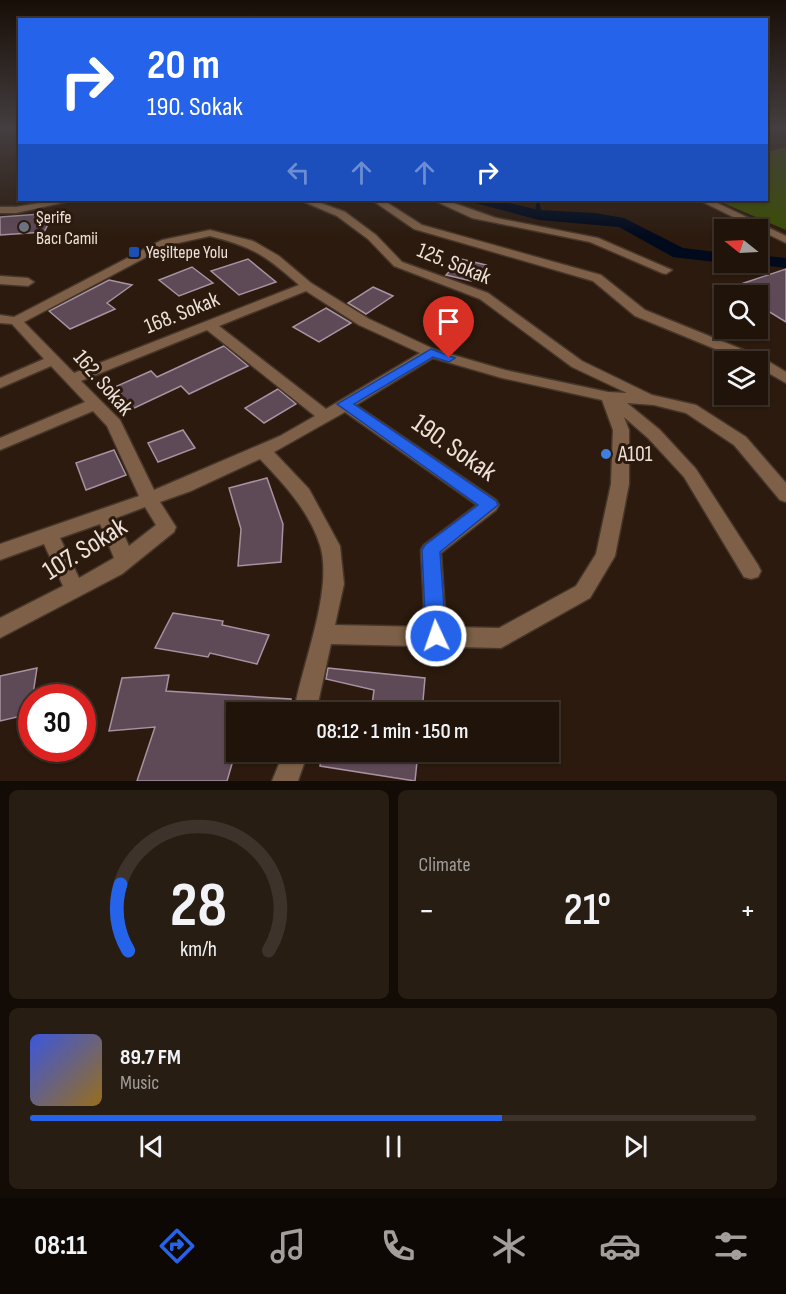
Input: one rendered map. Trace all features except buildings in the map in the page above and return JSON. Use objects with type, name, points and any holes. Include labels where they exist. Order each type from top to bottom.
[{"type":"street","points":[[16,210],[30,201]]},
{"type":"street","points":[[0,210],[16,210],[64,201]]},
{"type":"street","name":"125. Sokak","points":[[308,201],[341,214],[372,237],[398,264],[484,296],[577,364],[654,400]]},
{"type":"street","points":[[379,201],[418,227],[597,278],[640,313],[756,360],[786,378]]},
{"type":"street","points":[[440,201],[458,211],[499,224],[594,240],[666,270]]},
{"type":"street","points":[[706,201],[786,240]]},
{"type":"street","points":[[8,320],[166,242],[191,235],[210,233],[249,243],[275,258],[307,286],[364,322],[431,353],[502,374],[608,397],[654,400],[691,409],[740,441],[786,495]]},
{"type":"street","points":[[0,280],[28,282]]},
{"type":"street","name":"168. Sokak","points":[[72,379],[307,286]]},
{"type":"street","name":"162. Sokak","points":[[8,320],[54,360],[114,424],[149,499]]},
{"type":"street","points":[[208,324],[325,416]]},
{"type":"street","points":[[0,552],[149,499],[263,451],[286,440],[431,353]]},
{"type":"street","points":[[0,384],[54,360]]},
{"type":"street","points":[[608,397],[654,434],[690,472],[751,571]]},
{"type":"street","points":[[322,634],[501,638],[583,592],[605,556],[620,484],[621,430],[608,397]]},
{"type":"street","points":[[0,444],[95,404]]},
{"type":"street","name":"190. Sokak","points":[[344,404],[490,505],[431,550],[436,636]]},
{"type":"street","points":[[263,451],[303,494],[330,546],[334,584],[307,702]]},
{"type":"street","name":"107. Sokak","points":[[0,628],[125,560],[168,527],[149,499]]},
{"type":"street","points":[[105,515],[125,560]]},
{"type":"street","points":[[49,535],[74,589]]},
{"type":"street","points":[[285,781],[292,762]]},
{"type":"green space","points":[[768,165],[786,165],[786,230],[768,222],[768,219],[760,219],[718,201],[768,201]]},
{"type":"waterway","points":[[484,201],[539,215],[595,218],[624,223],[679,253],[714,257]]},
{"type":"waterway","points":[[538,207],[539,215]]},
{"type":"waterway","points":[[768,261],[786,263]]},
{"type":"place","name":"Şerife Bacı Camii","points":[[24,227]]},
{"type":"place","name":"Yeşiltepe Yolu","points":[[134,252]]},
{"type":"place","name":"A101","points":[[606,454]]},
{"type":"route","points":[[436,636],[431,550],[490,505],[344,404],[431,353],[449,358]]}]
